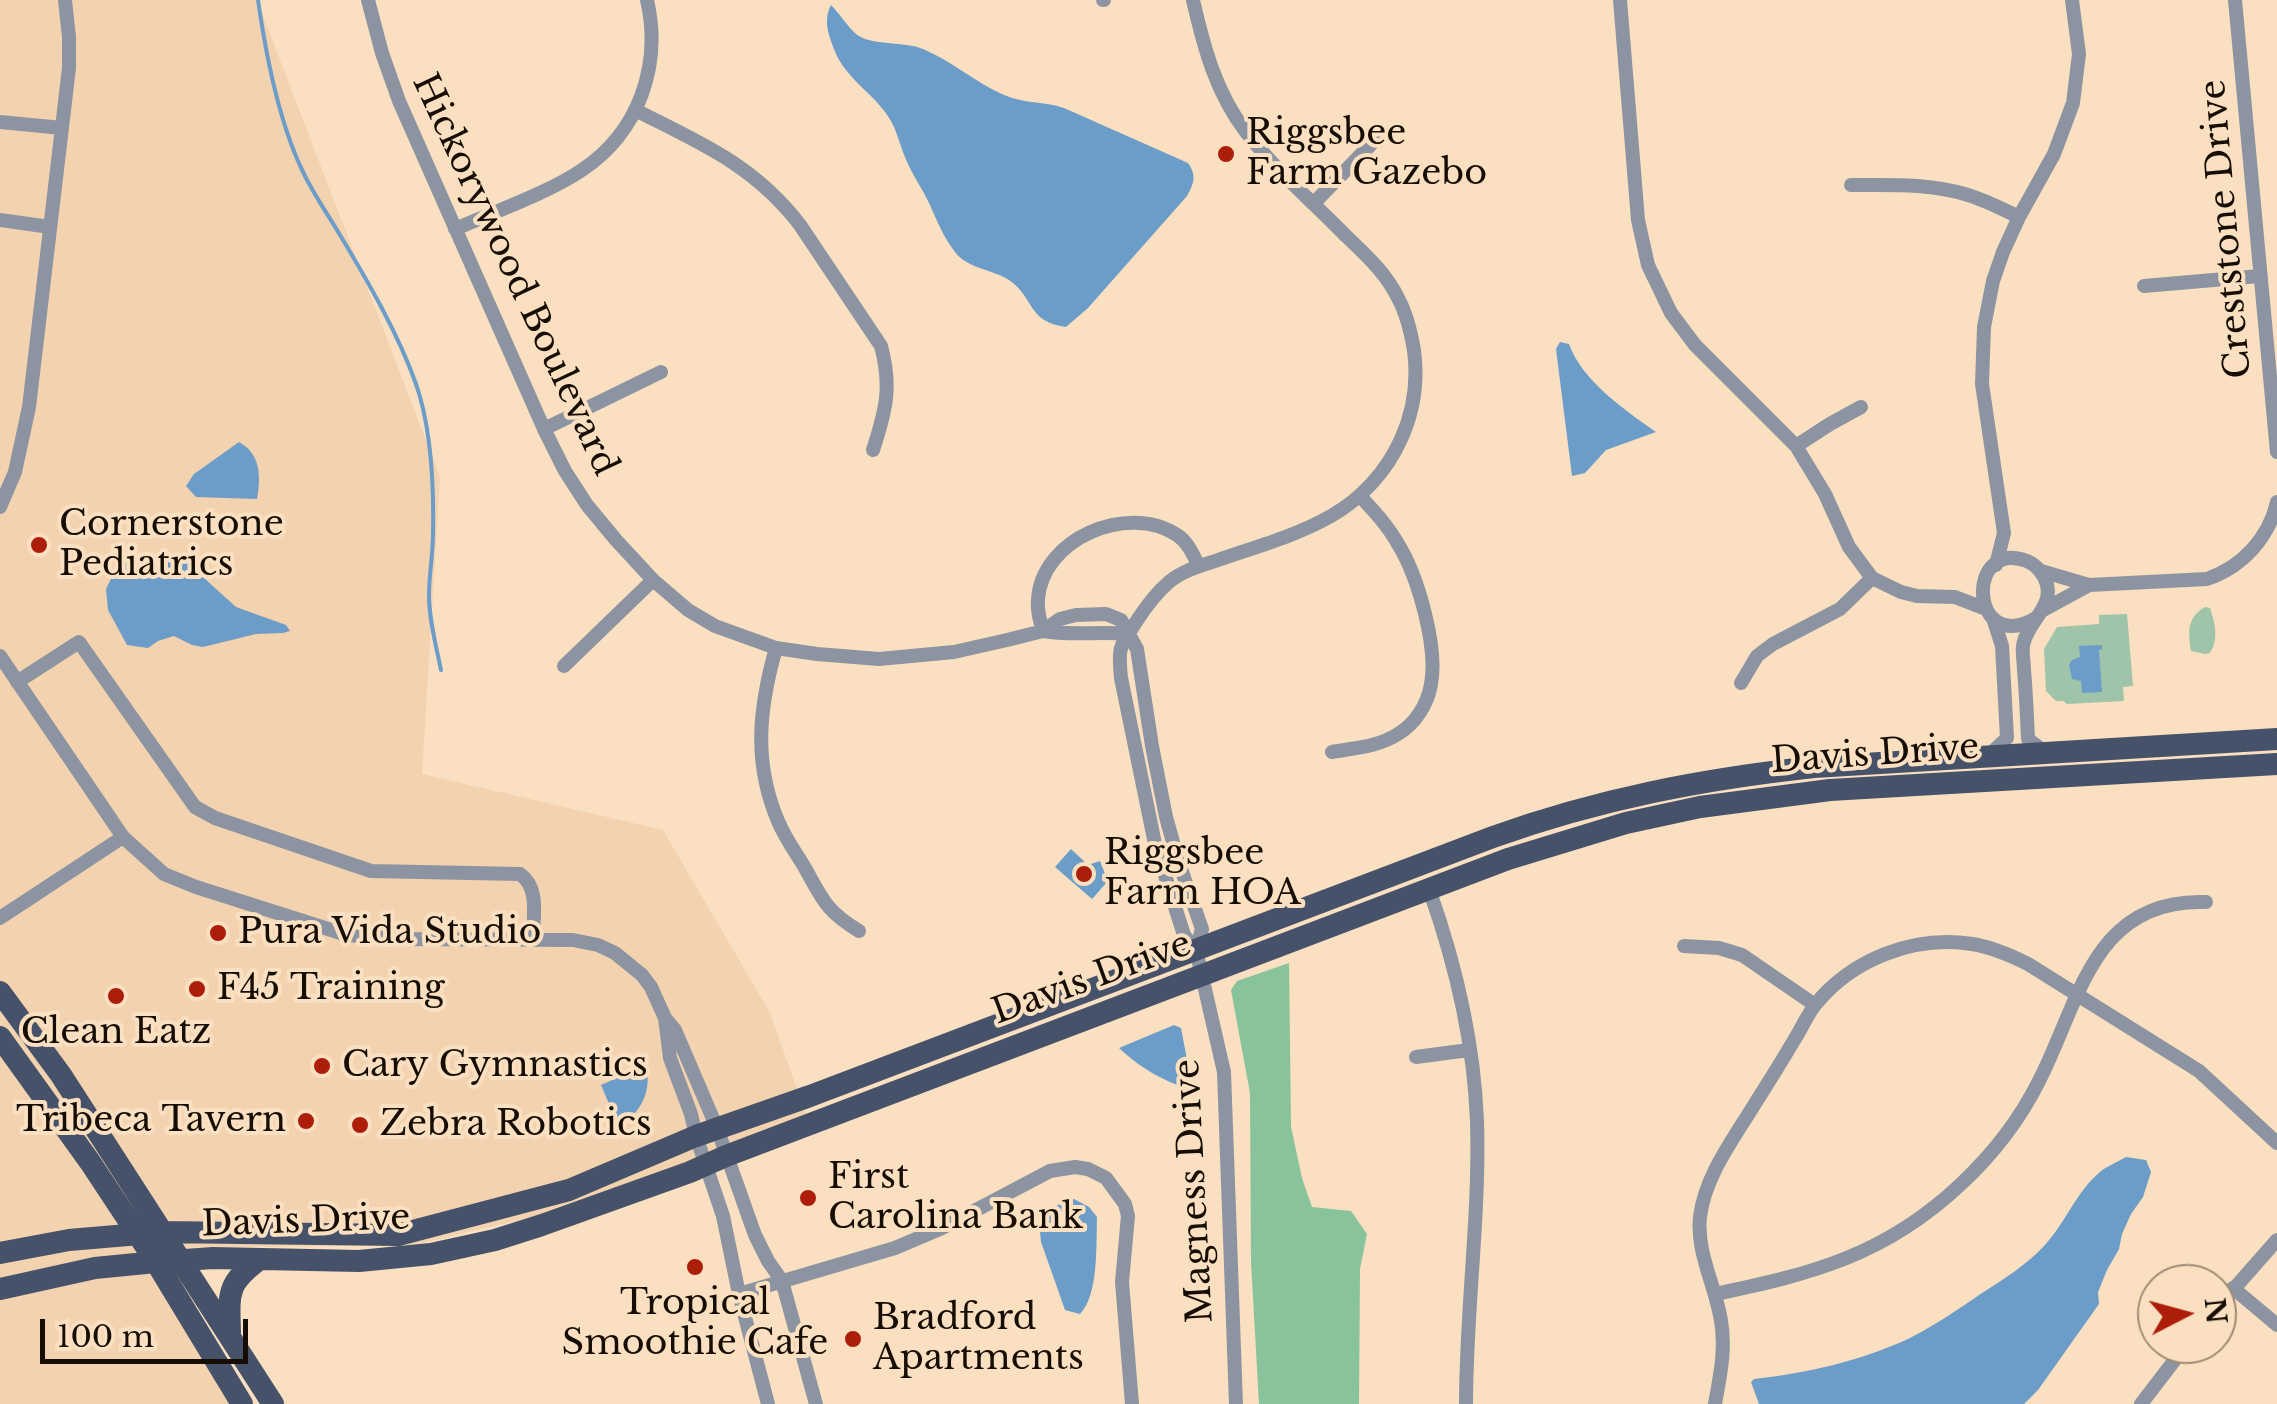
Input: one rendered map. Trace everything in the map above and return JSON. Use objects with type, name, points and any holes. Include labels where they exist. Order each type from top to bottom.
[{"type":"main road","name":"Davis Drive","points":[[0,1253],[69,1240],[163,1232],[398,1235],[569,1190],[706,1132],[1493,836],[1669,787],[1814,767],[2277,739]]},
{"type":"main road","name":"Davis Drive","points":[[0,1289],[95,1268],[214,1258],[393,1258],[495,1240],[716,1161],[1429,889],[1626,823],[1732,802],[1830,790],[2277,764]]},
{"type":"main road","points":[[0,992],[61,1075],[273,1404]]},
{"type":"main road","points":[[0,1037],[156,1262],[242,1404]]},
{"type":"main road","points":[[230,1338],[229,1299],[234,1282],[260,1259]]},
{"type":"street","points":[[0,508],[15,472],[29,407],[70,53],[65,0]]},
{"type":"street","name":"Hickorywood Boulevard","points":[[368,0],[399,102],[565,471],[587,505],[653,580],[688,610],[715,626],[776,648],[850,658],[954,652],[1043,631],[1128,634]]},
{"type":"street","points":[[455,229],[571,177],[608,149],[637,110],[646,83],[653,42],[647,0]]},
{"type":"street","points":[[1128,634],[1155,595],[1172,579],[1318,523],[1360,496],[1392,458],[1414,397],[1412,342],[1401,303],[1383,274],[1266,158],[1230,108],[1207,59],[1193,0]]},
{"type":"street","points":[[1620,0],[1638,220],[1648,265],[1671,312],[1695,345],[1796,446],[1825,494],[1849,547],[1872,578],[1917,596],[1955,598],[2010,626],[2019,626],[2089,586]]},
{"type":"street","points":[[1955,598],[1985,578],[1996,564],[2004,533],[1984,412],[1981,352],[1993,281],[2018,216],[2054,154],[2073,103],[2079,54],[2072,0]]},
{"type":"street","name":"Creststone Drive","points":[[2236,0],[2277,452]]},
{"type":"street","points":[[637,110],[748,171],[800,224],[880,346],[886,366],[888,401],[874,450]]},
{"type":"street","points":[[0,122],[62,128]]},
{"type":"street","points":[[1314,203],[1382,133]]},
{"type":"street","points":[[1850,184],[1956,191],[2018,216]]},
{"type":"street","points":[[0,220],[50,227]]},
{"type":"street","points":[[2144,286],[2260,276]]},
{"type":"street","points":[[544,429],[661,372]]},
{"type":"street","points":[[1796,446],[1862,407]]},
{"type":"street","points":[[1332,752],[1375,745],[1399,734],[1419,713],[1431,684],[1428,633],[1419,590],[1399,545],[1360,496]]},
{"type":"street","points":[[2004,533],[2026,561],[2040,571],[2089,586],[2189,582],[2220,574],[2249,553],[2270,523],[2277,502]]},
{"type":"street","points":[[1043,631],[1038,602],[1045,577],[1066,548],[1092,532],[1126,522],[1164,528],[1186,542],[1199,566]]},
{"type":"street","points":[[1996,564],[2026,561]]},
{"type":"street","points":[[2040,571],[2048,590],[2023,644],[2028,739],[2047,752]]},
{"type":"street","points":[[1741,683],[1757,656],[1787,634],[1840,609],[1872,578]]},
{"type":"street","points":[[1985,578],[1982,588],[2002,646],[2007,738],[1988,756]]},
{"type":"street","points":[[564,666],[653,580]]},
{"type":"street","name":"Magness Drive","points":[[1128,634],[1119,651],[1121,678],[1143,794],[1168,890],[1184,935],[1196,950],[1224,1072],[1236,1404]]},
{"type":"street","points":[[17,682],[79,642],[195,808],[371,870],[520,874],[533,891],[534,939]]},
{"type":"street","points":[[776,648],[761,717],[769,797],[780,825],[826,904],[835,917],[859,931]]},
{"type":"street","points":[[0,656],[123,837],[151,865],[182,882],[347,936],[573,940],[598,944],[642,975],[652,987],[665,1018],[670,1058],[691,1114],[706,1132],[716,1161],[739,1294],[768,1404]]},
{"type":"street","points":[[0,918],[123,837]]},
{"type":"street","points":[[1429,889],[1446,943],[1470,1050],[1475,1092],[1477,1145],[1466,1404]]},
{"type":"street","points":[[1714,1294],[1780,1280],[1841,1261],[1883,1241],[1939,1203],[1981,1164],[2028,1102],[2076,995],[2105,945],[2139,916],[2164,904],[2206,902]]},
{"type":"street","points":[[1715,1404],[1723,1336],[1700,1233],[1706,1193],[1725,1152],[1815,1005],[1862,965],[1901,948],[1942,942],[1969,944],[2009,955],[2198,1071],[2277,1143]]},
{"type":"street","points":[[1684,946],[1720,948],[1742,955],[1815,1005]]},
{"type":"street","points":[[665,1018],[675,1030],[716,1161],[782,1281],[816,1404]]},
{"type":"street","points":[[1416,1057],[1470,1050]]},
{"type":"street","points":[[739,1294],[916,1240],[1050,1172],[1075,1166],[1088,1169],[1106,1178],[1125,1204],[1128,1216],[1122,1282],[1132,1404]]},
{"type":"street","points":[[2237,1284],[2277,1240]]},
{"type":"street","points":[[2237,1291],[2277,1326]]},
{"type":"street","points":[[2142,1404],[2173,1364]]},
{"type":"shaded area","points":[[0,0],[257,0],[440,477],[422,774],[663,830],[770,1013],[807,1117],[566,1209],[413,1245],[160,1248],[250,1404],[0,1404]]},
{"type":"green space","points":[[2205,607],[2210,608],[2215,637],[2213,648],[2205,654],[2191,651],[2189,631],[2195,615]]},
{"type":"green space","points":[[2127,614],[2133,686],[2123,687],[2124,701],[2056,701],[2046,691],[2044,649],[2057,627],[2099,624],[2099,615]]},
{"type":"green space","points":[[1289,963],[1291,1127],[1302,1178],[1312,1207],[1351,1211],[1367,1234],[1360,1269],[1359,1404],[1259,1404],[1251,1262],[1250,1093],[1231,990],[1237,981]]},
{"type":"water","points":[[831,5],[862,38],[923,49],[1004,95],[1064,108],[1188,163],[1194,180],[1187,196],[1088,308],[1066,327],[1044,320],[1009,280],[967,262],[951,247],[907,163],[891,121],[837,56],[827,24]]},
{"type":"water","points":[[1560,342],[1569,344],[1575,358],[1606,394],[1656,432],[1606,450],[1585,473],[1572,476],[1556,349]]},
{"type":"water","points":[[239,442],[252,453],[258,467],[257,499],[196,497],[186,486],[194,474]]},
{"type":"water","points":[[122,557],[184,560],[236,607],[286,625],[290,631],[256,634],[203,647],[174,636],[148,648],[127,645],[108,610],[106,589]]},
{"type":"water","points":[[2102,645],[2102,692],[2082,693],[2081,681],[2072,679],[2069,665],[2080,657],[2079,646]]},
{"type":"water","name":"Riggsbee Farm HOA","points":[[1071,849],[1088,865],[1100,861],[1108,881],[1092,899],[1055,867]]},
{"type":"water","points":[[1174,1025],[1181,1028],[1193,1091],[1153,1074],[1119,1048]]},
{"type":"water","points":[[646,1065],[648,1083],[643,1100],[618,1125],[601,1085]]},
{"type":"water","points":[[2126,1157],[2146,1160],[2151,1172],[2098,1292],[2099,1304],[2024,1404],[1759,1404],[1751,1382],[1754,1379],[1833,1365],[1891,1346],[1938,1322],[2007,1277],[2044,1246],[2092,1180]]},
{"type":"water","points":[[1074,1199],[1097,1217],[1091,1294],[1080,1314],[1065,1310],[1041,1242],[1039,1221],[1059,1204]]},
{"type":"waterway","points":[[258,0],[275,90],[296,156],[391,326],[421,402],[432,477],[429,604],[441,670]]},
{"type":"place","name":"Riggsbee Farm Gazebo","points":[[1226,154]]},
{"type":"place","name":"Cornerstone Pediatrics","points":[[39,545]]},
{"type":"place","name":"Riggsbee Farm HOA","points":[[1084,874]]},
{"type":"place","name":"Pura Vida Studio","points":[[218,933]]},
{"type":"place","name":"F45 Training","points":[[197,989]]},
{"type":"place","name":"Clean Eatz","points":[[116,996]]},
{"type":"place","name":"Cary Gymnastics","points":[[322,1066]]},
{"type":"place","name":"Tribeca Tavern","points":[[306,1121]]},
{"type":"place","name":"Zebra Robotics","points":[[360,1125]]},
{"type":"place","name":"First Carolina Bank","points":[[808,1198]]},
{"type":"place","name":"Tropical Smoothie Cafe","points":[[695,1267]]},
{"type":"place","name":"Bradford Apartments","points":[[853,1339]]}]
